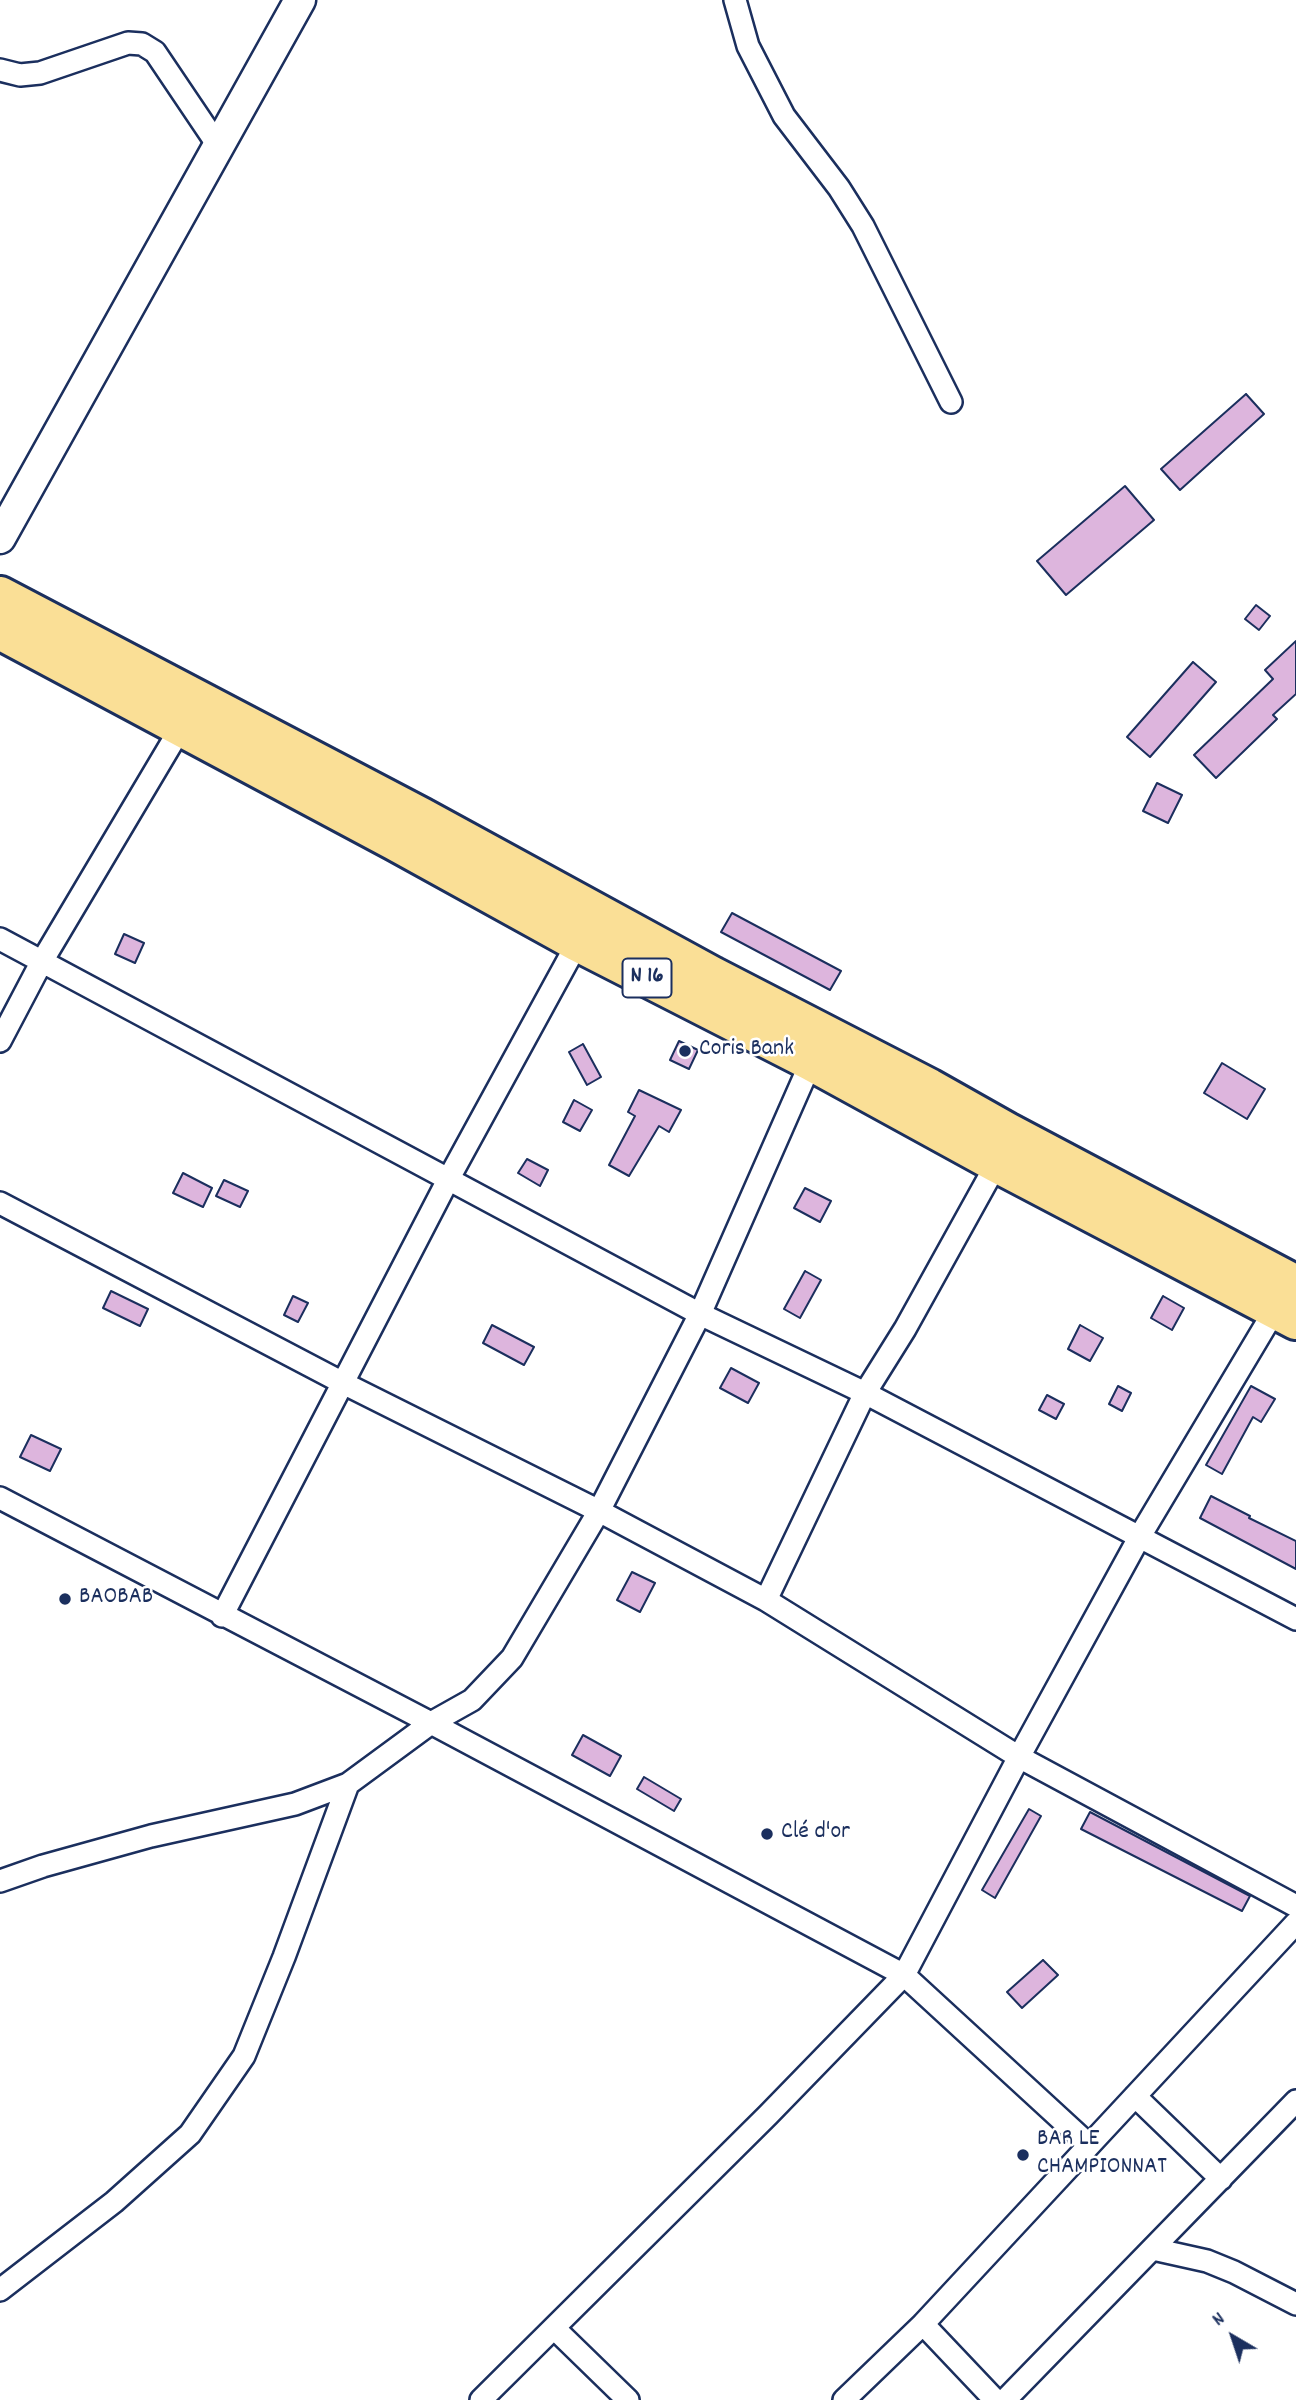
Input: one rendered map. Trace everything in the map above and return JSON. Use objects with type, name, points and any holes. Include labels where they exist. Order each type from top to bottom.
[{"type":"highway","name":"N 16","points":[[0,596],[190,713],[578,942],[818,1047],[1289,1299]]},
{"type":"highway","name":"N 16","points":[[0,630],[190,713],[712,976],[997,1163],[1289,1299]]},
{"type":"street","points":[[0,538],[300,0]]},
{"type":"street","points":[[735,0],[748,47],[784,116],[839,188],[863,226],[951,402]]},
{"type":"street","points":[[0,70],[20,75],[40,73],[128,43],[142,44],[155,52],[219,147]]},
{"type":"street","points":[[0,1041],[41,963],[190,713]]},
{"type":"street","points":[[0,939],[700,1314],[864,1393],[1296,1619]]},
{"type":"street","points":[[222,1616],[449,1178],[578,942]]},
{"type":"street","points":[[0,1881],[151,1836],[295,1804],[348,1784],[431,1723],[472,1700],[512,1658],[599,1510],[700,1314],[818,1047]]},
{"type":"street","points":[[765,1600],[864,1393],[905,1329],[997,1163]]},
{"type":"street","points":[[0,1203],[342,1383],[599,1510],[765,1600],[1019,1757],[1296,1906]]},
{"type":"street","points":[[481,2400],[768,2115],[904,1975],[1140,1536],[1289,1299]]},
{"type":"street","points":[[0,1498],[431,1723],[904,1975],[1089,2145]]},
{"type":"street","points":[[0,2290],[114,2202],[190,2134],[244,2056],[348,1784]]},
{"type":"street","points":[[844,2400],[923,2324],[1296,1923]]},
{"type":"street","points":[[1135,2096],[1221,2179]]},
{"type":"street","points":[[1005,2400],[1296,2101]]},
{"type":"street","points":[[1153,2249],[1207,2261],[1296,2304]]},
{"type":"street","points":[[923,2324],[995,2400]]},
{"type":"street","points":[[554,2328],[628,2400]]},
{"type":"building","points":[[1246,394],[1264,414],[1180,490],[1161,469]]},
{"type":"building","points":[[1125,486],[1154,520],[1066,595],[1037,561]]},
{"type":"building","points":[[1256,605],[1270,616],[1259,630],[1245,619]]},
{"type":"building","points":[[1296,641],[1296,694],[1273,715],[1277,719],[1216,778],[1194,755],[1273,679],[1265,670]]},
{"type":"building","points":[[1193,662],[1216,682],[1150,757],[1127,737]]},
{"type":"building","points":[[1157,783],[1182,795],[1168,823],[1143,811]]},
{"type":"building","points":[[732,913],[841,971],[830,990],[721,932]]},
{"type":"building","points":[[124,934],[144,943],[135,963],[115,954]]},
{"type":"building","points":[[679,1041],[698,1050],[689,1069],[670,1060]]},
{"type":"building","points":[[583,1044],[601,1077],[587,1085],[569,1052]]},
{"type":"building","points":[[1222,1063],[1265,1089],[1247,1119],[1204,1093]]},
{"type":"building","points":[[639,1090],[681,1110],[669,1132],[659,1126],[629,1176],[609,1165],[635,1116],[628,1112]]},
{"type":"building","points":[[574,1100],[592,1110],[580,1131],[563,1122]]},
{"type":"building","points":[[527,1159],[548,1170],[540,1186],[518,1173]]},
{"type":"building","points":[[183,1173],[212,1188],[203,1207],[173,1193]]},
{"type":"building","points":[[224,1180],[248,1191],[240,1207],[216,1196]]},
{"type":"building","points":[[805,1188],[831,1201],[820,1222],[794,1208]]},
{"type":"building","points":[[805,1271],[821,1280],[800,1318],[784,1309]]},
{"type":"building","points":[[111,1291],[148,1309],[140,1326],[103,1308]]},
{"type":"building","points":[[293,1296],[308,1303],[298,1322],[284,1315]]},
{"type":"building","points":[[1163,1296],[1184,1308],[1172,1330],[1151,1318]]},
{"type":"building","points":[[492,1325],[534,1347],[524,1365],[483,1343]]},
{"type":"building","points":[[1080,1325],[1103,1338],[1090,1361],[1068,1349]]},
{"type":"building","points":[[731,1368],[759,1383],[748,1403],[720,1388]]},
{"type":"building","points":[[1118,1386],[1131,1393],[1122,1411],[1109,1404]]},
{"type":"building","points":[[1251,1386],[1275,1399],[1261,1422],[1253,1417],[1222,1474],[1206,1465]]},
{"type":"building","points":[[1047,1395],[1064,1404],[1056,1419],[1039,1410]]},
{"type":"building","points":[[31,1435],[61,1449],[50,1471],[20,1457]]},
{"type":"building","points":[[1211,1496],[1296,1541],[1296,1569],[1200,1518]]},
{"type":"building","points":[[632,1572],[655,1583],[640,1612],[617,1600]]},
{"type":"building","points":[[583,1735],[621,1756],[610,1776],[572,1755]]},
{"type":"building","points":[[644,1777],[681,1799],[674,1811],[637,1789]]},
{"type":"building","points":[[1029,1809],[1041,1816],[995,1898],[982,1890]]},
{"type":"building","points":[[1090,1812],[1250,1896],[1242,1911],[1081,1829]]},
{"type":"building","points":[[1043,1960],[1058,1975],[1022,2008],[1007,1992]]},
{"type":"place","name":"Coris Bank","points":[[685,1051]]},
{"type":"place","name":"BAOBAB","points":[[65,1599]]},
{"type":"place","name":"Clé d'or","points":[[767,1834]]},
{"type":"place","name":"BAR LE CHAMPIONNAT","points":[[1023,2155]]}]
